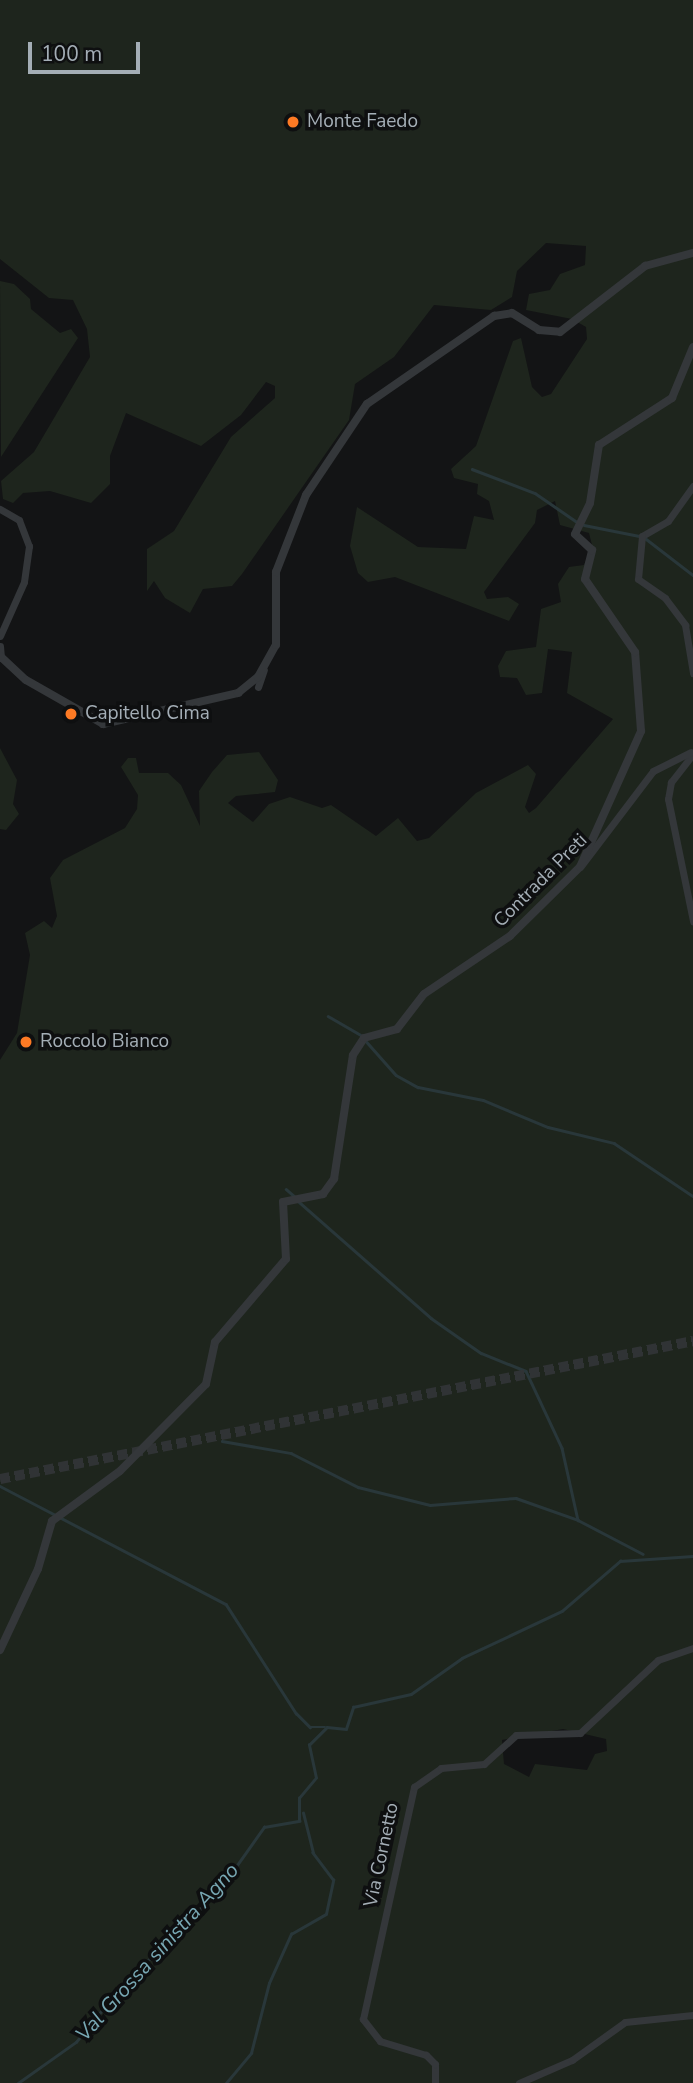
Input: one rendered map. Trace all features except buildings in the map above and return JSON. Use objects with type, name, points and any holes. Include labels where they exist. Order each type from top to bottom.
[{"type":"street","points":[[258,687],[278,638],[274,587],[281,553],[313,480],[366,404],[494,316],[512,313],[556,333],[645,266],[693,253]]},
{"type":"street","points":[[580,867],[641,731],[635,652],[585,579],[592,550],[575,534],[599,445],[672,398],[693,347]]},
{"type":"street","points":[[693,486],[668,521],[641,539],[638,579],[665,598],[685,625],[693,673]]},
{"type":"street","points":[[0,509],[19,520],[29,546],[23,582],[0,636]]},
{"type":"street","points":[[0,646],[1,657],[26,680],[103,724],[221,700],[264,670]]},
{"type":"street","points":[[693,752],[671,782],[668,799],[693,921]]},
{"type":"street","name":"Contrada Preti","points":[[0,1650],[53,1520],[120,1471],[206,1384],[215,1342],[286,1259],[280,1209],[292,1201],[323,1194],[334,1179],[353,1055],[363,1041],[397,1028],[424,994],[510,936],[580,867],[653,771],[693,752]]},
{"type":"street","name":"Via Cornetto","points":[[435,2083],[435,2064],[426,2055],[380,2041],[363,2019],[378,1973],[414,1787],[441,1768],[484,1764],[516,1735],[580,1733],[659,1660],[693,1648]]},
{"type":"street","points":[[519,2083],[572,2060],[625,2022],[693,2015]]},
{"type":"shaded area","points":[[0,0],[693,0],[693,2083],[0,2083],[0,1060],[17,1033],[30,955],[25,933],[44,921],[52,928],[57,916],[50,878],[63,860],[125,828],[137,809],[138,795],[121,767],[128,758],[136,758],[139,773],[168,773],[181,785],[200,826],[199,791],[212,772],[227,755],[259,752],[278,780],[275,792],[236,796],[228,803],[253,822],[269,804],[290,797],[322,808],[331,805],[376,836],[398,818],[417,841],[429,838],[476,793],[528,765],[536,774],[525,807],[529,813],[613,719],[567,693],[572,652],[548,649],[542,693],[526,695],[517,678],[500,677],[498,666],[506,651],[536,647],[541,609],[561,602],[558,584],[569,567],[584,565],[592,545],[589,533],[560,525],[555,501],[537,510],[535,523],[484,592],[487,599],[508,597],[519,604],[509,621],[395,577],[368,582],[358,573],[350,546],[357,507],[418,547],[466,549],[474,516],[494,520],[489,501],[477,494],[478,484],[454,478],[451,469],[476,446],[513,341],[521,338],[532,387],[542,397],[551,394],[587,339],[586,327],[572,319],[526,310],[529,294],[550,290],[560,274],[585,265],[586,246],[546,243],[517,271],[512,297],[491,310],[434,305],[394,357],[355,384],[349,420],[242,574],[232,586],[203,589],[190,613],[165,598],[154,581],[147,591],[147,549],[174,531],[231,437],[275,398],[275,386],[266,382],[241,415],[201,446],[126,413],[110,456],[110,484],[91,503],[50,491],[23,493],[13,503],[3,499],[1,481],[34,452],[90,357],[87,329],[73,300],[49,298],[0,259]],"holes":[[[563,1729],[606,1739],[607,1751],[595,1754],[587,1770],[535,1764],[529,1777],[504,1764],[502,1740]]]},
{"type":"shaded area","points":[[0,281],[14,284],[30,299],[31,309],[60,333],[71,329],[78,338],[1,457]]},
{"type":"shaded area","points":[[0,748],[17,780],[13,804],[19,814],[6,830],[0,829]]},
{"type":"waterway","points":[[472,469],[535,493],[577,522]]},
{"type":"waterway","points":[[584,525],[639,536]]},
{"type":"waterway","points":[[645,538],[693,575]]},
{"type":"waterway","points":[[328,1016],[362,1036]]},
{"type":"waterway","points":[[366,1041],[396,1075],[418,1087],[483,1100],[548,1127],[614,1143],[693,1196]]},
{"type":"waterway","points":[[286,1189],[294,1196]]},
{"type":"waterway","points":[[298,1201],[431,1318],[481,1353],[526,1371],[562,1448],[578,1520]]},
{"type":"waterway","points":[[222,1441],[291,1453],[358,1487],[430,1505],[516,1498],[578,1520],[643,1554]]},
{"type":"waterway","points":[[0,1486],[226,1604],[296,1713],[310,1727],[325,1727]]},
{"type":"waterway","name":"Val Grossa sinistra Agno","points":[[18,2083],[76,2042],[133,1972],[172,1941],[230,1875],[264,1827],[299,1821],[299,1798],[316,1778],[309,1745],[327,1727],[346,1729],[353,1707],[411,1694],[462,1658],[562,1611],[620,1561],[693,1556]]},
{"type":"waterway","points":[[226,2083],[251,2053],[269,1983],[291,1934],[326,1914],[333,1880],[313,1853],[303,1813]]},
{"type":"tunnel","points":[[0,1479],[693,1341]]},
{"type":"place","name":"Monte Faedo","points":[[293,122]]},
{"type":"place","name":"Capitello Cima","points":[[71,714]]},
{"type":"place","name":"Roccolo Bianco","points":[[26,1042]]}]
